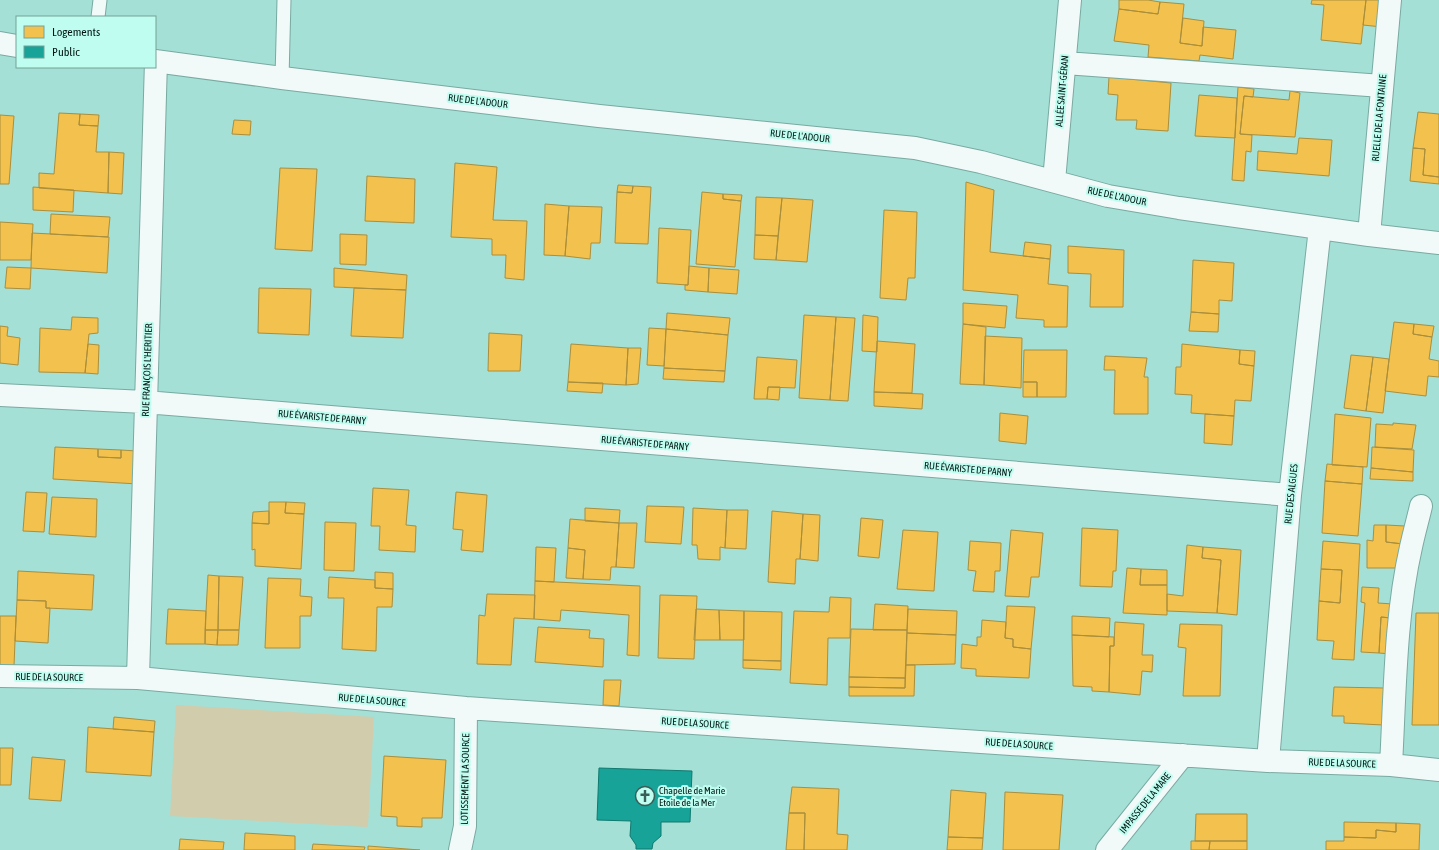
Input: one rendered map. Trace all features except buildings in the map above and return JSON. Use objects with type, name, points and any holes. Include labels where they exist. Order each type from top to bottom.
[{"type":"street","name":"ALLÉE SAINT-GÉRAN","points":[[1054,181],[1070,0]]},
{"type":"street","name":"RUELLE DE LA FONTAINE","points":[[1369,235],[1390,0]]},
{"type":"street","points":[[0,43],[16,46]]},
{"type":"street","name":"RUE DE L'ADOUR","points":[[156,61],[282,78],[599,116],[915,148],[981,162],[1108,196],[1179,208],[1369,235],[1439,243]]},
{"type":"street","points":[[1065,63],[1382,86]]},
{"type":"street","name":"RUE FRANÇOIS L'HERITIER","points":[[138,678],[156,68]]},
{"type":"street","name":"RUE DES ALGUES","points":[[1268,761],[1290,495],[1320,228]]},
{"type":"street","name":"RUE ÉVARISTE DE PARNY","points":[[0,394],[146,402],[1290,495]]},
{"type":"street","points":[[1391,765],[1399,629],[1403,594],[1410,547],[1421,506]]},
{"type":"street","name":"RUE DE LA SOURCE","points":[[0,676],[138,678],[466,708],[1268,761],[1391,765],[1439,770]]},
{"type":"street","name":"LOTISSEMENT LA SOURCE","points":[[460,850],[465,826],[466,708]]},
{"type":"street","name":"IMPASSE DE LA MARE","points":[[1107,850],[1183,755]]},
{"type":"lane","points":[[98,16],[100,0]]},
{"type":"lane","points":[[282,78],[284,0]]},
{"type":"shaded area","points":[[176,705],[374,717],[368,827],[170,816]]},
{"type":"place","name":"Chapelle de Marie Etoile de la Mer","points":[[645,796]]}]
